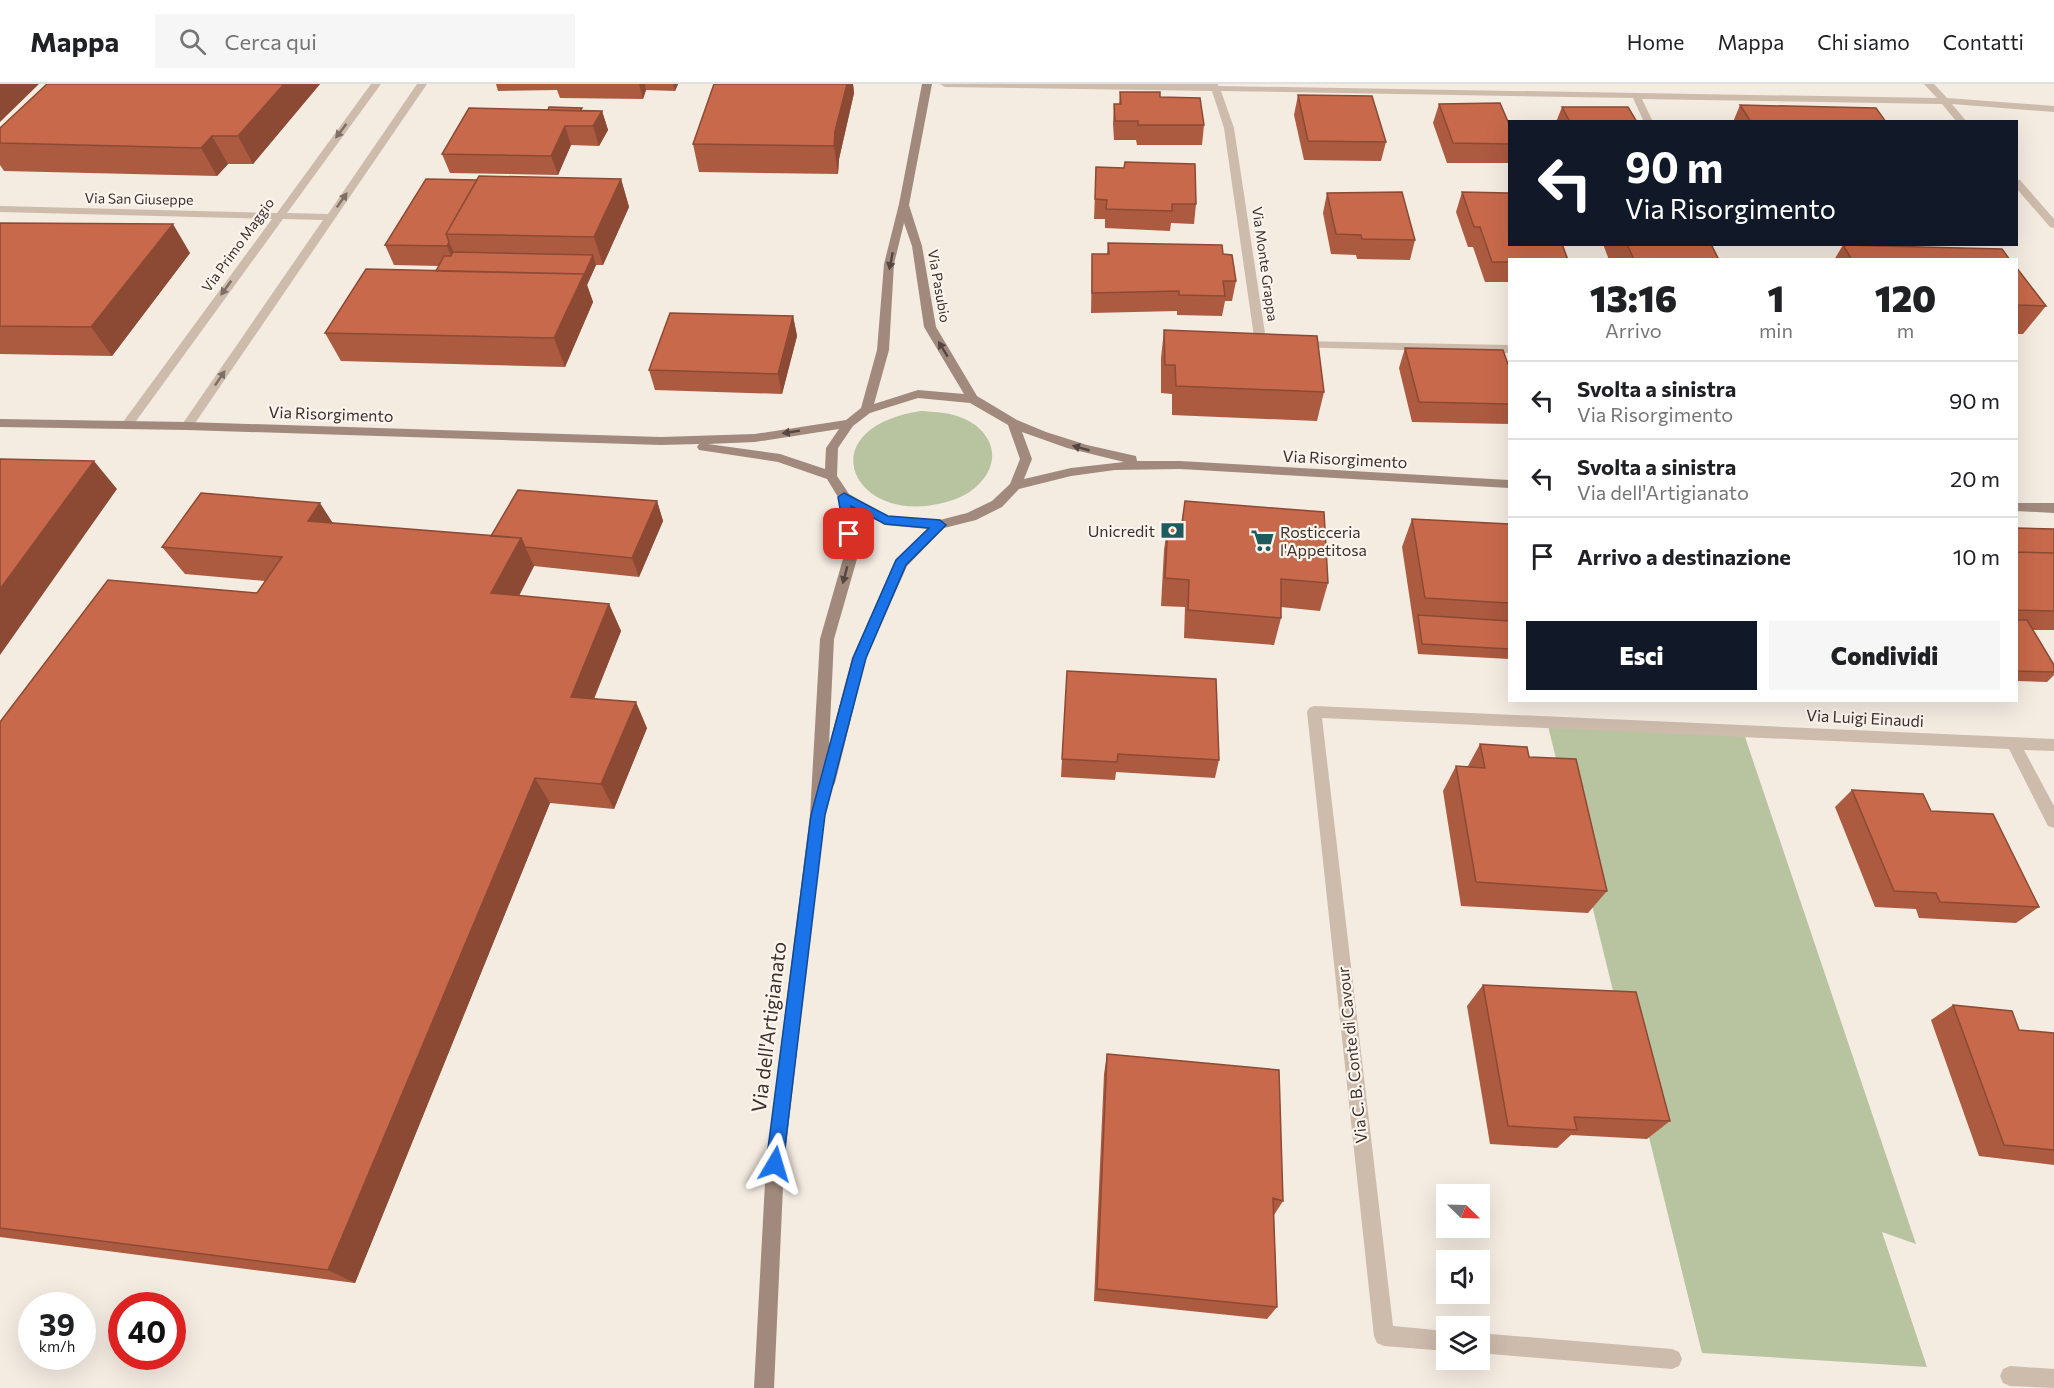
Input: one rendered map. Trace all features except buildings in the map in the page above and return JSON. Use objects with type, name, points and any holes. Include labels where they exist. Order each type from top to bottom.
[{"type":"street","name":"Via Primo Maggio","points":[[127,425],[376,84]]},
{"type":"street","points":[[187,426],[422,84]]},
{"type":"street","name":"Via Pasubio","points":[[866,410],[883,350],[889,264],[904,204],[927,84]]},
{"type":"street","points":[[945,84],[1213,86],[1945,101],[2054,109]]},
{"type":"street","points":[[1747,84],[1757,98]]},
{"type":"street","points":[[1929,84],[1961,120]]},
{"type":"street","name":"Via Monte Grappa","points":[[1213,86],[1221,99],[1229,128],[1261,344],[1508,349]]},
{"type":"street","points":[[1636,95],[1648,120]]},
{"type":"street","points":[[2018,184],[2054,225]]},
{"type":"street","name":"Via Pasubio","points":[[904,204],[917,246],[930,327],[973,399]]},
{"type":"street","name":"Via San Giuseppe","points":[[0,209],[330,218]]},
{"type":"street","name":"Via Risorgimento","points":[[1013,423],[1026,459],[1015,486],[997,504],[970,517],[940,525],[885,520],[844,497],[831,476],[832,448],[849,423],[866,410],[918,394],[973,399],[1013,423],[1051,439],[1101,454],[1180,465]]},
{"type":"street","name":"Via Risorgimento","points":[[0,423],[187,426],[661,441]]},
{"type":"street","points":[[661,441],[755,438],[849,423]]},
{"type":"street","points":[[661,441],[780,458],[831,476]]},
{"type":"street","name":"Via Risorgimento","points":[[1015,486],[1071,472],[1114,466],[1180,465],[1508,484]]},
{"type":"street","name":"Via dell'Artigianato","points":[[764,1388],[775,1164],[818,815],[827,639],[852,552],[844,497]]},
{"type":"street","points":[[2018,507],[2054,508]]},
{"type":"street","name":"Via dell'Artigianato","points":[[818,815],[859,658],[901,563],[940,525]]},
{"type":"street","name":"Via Luigi Einaudi","points":[[1314,712],[2054,745]]},
{"type":"street","name":"Via C. B. Conte di Cavour","points":[[1314,712],[1384,1335],[1436,1340]]},
{"type":"street","points":[[2013,743],[2054,821]]},
{"type":"street","points":[[1490,1344],[1672,1359]]},
{"type":"street","points":[[2010,1376],[2054,1379]]},
{"type":"green space","points":[[921,411],[939,412],[969,421],[986,436],[992,455],[991,465],[974,489],[949,501],[908,506],[883,500],[865,487],[855,471],[854,453],[864,435],[886,421]]},
{"type":"green space","points":[[1547,722],[1743,731],[1916,1244],[1882,1232],[1927,1367],[1702,1353]]},
{"type":"place","name":"Unicredit","points":[[1173,531]]},
{"type":"place","name":"Rosticceria l'Appetitosa","points":[[1262,541]]},
{"type":"route","points":[[775,1164],[818,815],[859,658],[901,563],[940,525],[885,520],[844,497],[849,534]]}]
